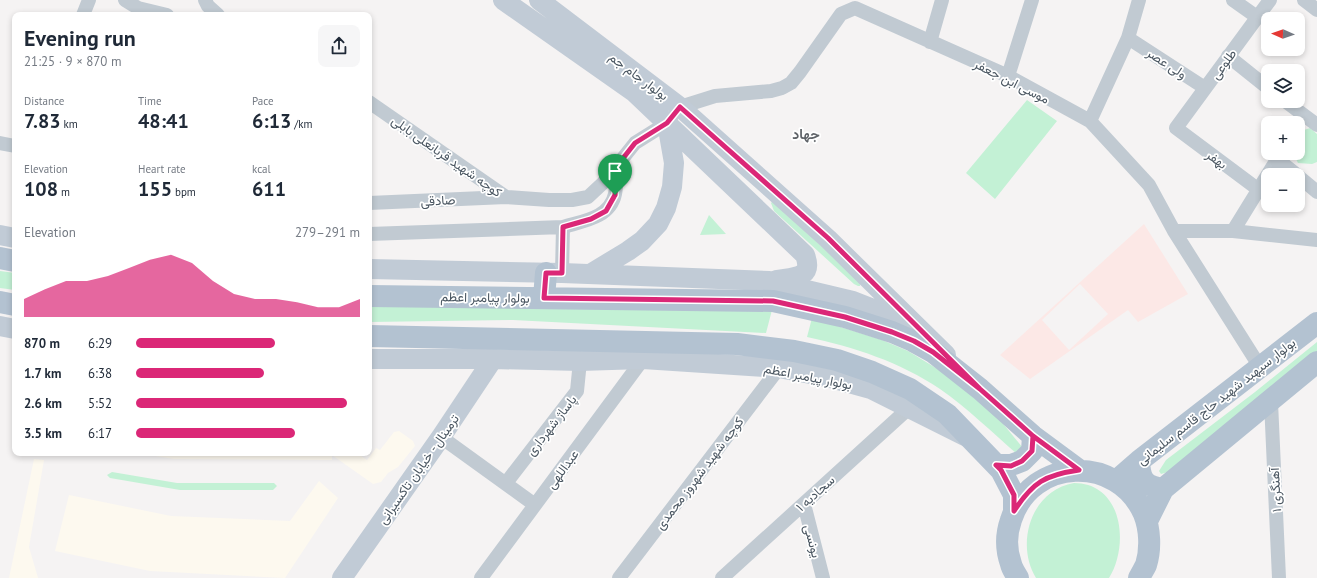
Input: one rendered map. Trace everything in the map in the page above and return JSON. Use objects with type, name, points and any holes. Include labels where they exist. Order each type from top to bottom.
[{"type":"main road","name":"بولوار جام جم","points":[[503,0],[634,92],[805,255],[808,263],[806,271],[802,276],[769,281]]},
{"type":"main road","name":"بولوار جام جم","points":[[539,0],[680,107],[828,238],[980,389]]},
{"type":"main road","points":[[525,16],[539,0]]},
{"type":"main road","points":[[590,274],[642,241],[658,224],[666,208],[672,187],[674,163],[667,123],[680,107]]},
{"type":"main road","points":[[751,204],[768,185]]},
{"type":"main road","points":[[0,235],[12,237]]},
{"type":"main road","points":[[0,258],[12,260]]},
{"type":"main road","name":"بولوار پیامبر اعظم","points":[[372,270],[554,273],[769,281],[853,301],[916,326]]},
{"type":"main road","points":[[544,298],[554,273]]},
{"type":"main road","name":"بولوار پیامبر اعظم","points":[[372,296],[773,301],[845,317],[892,332],[914,341],[933,352],[980,389],[1033,436],[1079,470]]},
{"type":"main road","points":[[0,302],[12,304]]},
{"type":"main road","name":"بولوار سپهبد شهید حاج قاسم سلیمانی","points":[[1116,481],[1139,461],[1317,323]]},
{"type":"main road","points":[[0,326],[12,328]]},
{"type":"main road","name":"بولوار پیامبر اعظم","points":[[372,336],[737,344],[794,351],[844,363],[872,372],[910,389],[947,414],[1001,470],[1014,495],[1014,511]]},
{"type":"main road","name":"بولوار پیامبر اعظم","points":[[372,360],[493,359],[580,361],[643,359],[779,368],[831,378],[872,389],[971,439]]},
{"type":"main road","name":"ترمینال - خیابان تاکسیرانی","points":[[342,578],[442,437],[493,359]]},
{"type":"main road","points":[[1147,521],[1163,489],[1271,402],[1317,362]]},
{"type":"main road","points":[[996,465],[1011,466],[1022,461],[1032,451],[1033,436]]},
{"type":"main road","points":[[1139,461],[1140,472],[1144,481],[1152,487],[1163,489]]},
{"type":"main road","points":[[1010,573],[1007,547],[1008,528],[1014,511],[1025,494],[1040,481],[1059,473],[1079,470],[1098,473],[1116,481],[1130,492],[1140,506],[1147,521],[1150,543],[1146,564],[1139,578]]},
{"type":"street","points":[[84,12],[89,0]]},
{"type":"street","points":[[125,0],[137,11]]},
{"type":"street","points":[[204,0],[215,12]]},
{"type":"street","points":[[930,42],[942,0]]},
{"type":"street","points":[[1008,76],[1032,0]]},
{"type":"street","points":[[1090,121],[1128,38],[1139,0]]},
{"type":"street","points":[[1233,0],[1257,17]]},
{"type":"street","name":"طلوعی","points":[[1176,128],[1270,0]]},
{"type":"street","points":[[1304,0],[1317,10]]},
{"type":"street","name":"موسی ابن جعفر","points":[[680,107],[714,96],[771,91],[782,88],[791,83],[841,14],[856,4],[930,42],[1008,76],[1090,121],[1149,185],[1174,231],[1260,367]]},
{"type":"street","name":"ولی عصر","points":[[1128,38],[1205,88]]},
{"type":"street","points":[[1228,56],[1261,82]]},
{"type":"street","name":"کوچه شهید قربانعلی بابلی","points":[[372,104],[506,197],[549,200],[572,200],[588,197],[603,183],[635,143],[667,123]]},
{"type":"street","points":[[1291,108],[1297,116]]},
{"type":"street","points":[[1305,122],[1317,125]]},
{"type":"street","name":"بهفر","points":[[1176,128],[1259,190]]},
{"type":"street","points":[[0,143],[12,145]]},
{"type":"street","points":[[1234,231],[1278,160]]},
{"type":"street","points":[[1283,160],[1290,168]]},
{"type":"street","points":[[372,234],[563,227],[591,219],[606,211],[615,195],[617,166]]},
{"type":"street","points":[[1305,182],[1317,191]]},
{"type":"street","name":"صادقی","points":[[372,203],[506,197]]},
{"type":"street","points":[[554,273],[563,227]]},
{"type":"street","points":[[1174,231],[1234,231],[1317,240]]},
{"type":"street","name":"عبداللهی","points":[[481,578],[643,359]]},
{"type":"street","name":"پاساژ شهرداری","points":[[506,483],[577,391],[580,361]]},
{"type":"street","name":"کوچه شهید شهروز محمدی","points":[[619,578],[779,368]]},
{"type":"street","name":"آهنگری ۱","points":[[1271,402],[1279,578]]},
{"type":"street","name":"سجادیه ۱","points":[[722,578],[909,408]]},
{"type":"street","points":[[442,437],[535,505]]},
{"type":"street","name":"یونسی","points":[[804,504],[823,578]]},
{"type":"shaded area","points":[[1144,224],[1188,294],[1138,322],[1128,310],[1030,379],[1000,355]],"holes":[[[1080,284],[1108,314],[1069,350],[1042,320]]]},
{"type":"shaded area","points":[[399,431],[413,441],[415,446],[398,467],[388,473],[381,482],[373,484],[333,456],[361,456],[367,460],[370,456],[372,456],[376,448],[380,450],[394,432]]},
{"type":"shaded area","points":[[156,456],[332,456],[332,460],[174,459]]},
{"type":"shaded area","points":[[34,459],[44,460],[29,547],[38,578],[9,578]]},
{"type":"shaded area","points":[[319,481],[338,498],[285,578],[150,571],[55,551],[69,495],[171,516],[290,521]]},
{"type":"green space","points":[[1027,100],[1057,121],[995,199],[966,173]]},
{"type":"green space","points":[[1310,128],[1317,134],[1317,162],[1312,164],[1298,163],[1296,160],[1305,160],[1305,130]]},
{"type":"green space","points":[[773,201],[860,282],[860,286],[854,284],[774,211],[771,203]]},
{"type":"green space","points":[[709,215],[726,234],[700,235]]},
{"type":"green space","points":[[0,271],[12,273],[12,290],[0,288]]},
{"type":"green space","points":[[372,304],[772,310],[766,333],[513,320],[372,322]]},
{"type":"green space","points":[[812,318],[882,340],[908,351],[949,376],[1000,420],[1023,448],[1017,454],[950,396],[925,379],[893,363],[859,351],[807,337]]},
{"type":"green space","points":[[1317,342],[1317,354],[1168,472],[1161,474],[1159,471],[1166,460],[1255,392]]},
{"type":"green space","points":[[112,472],[177,483],[274,483],[277,486],[273,490],[180,490],[110,478],[107,475]]},
{"type":"green space","points":[[1074,483],[1090,486],[1103,493],[1112,504],[1120,533],[1119,549],[1115,564],[1109,578],[1036,578],[1030,564],[1027,550],[1027,535],[1031,520],[1038,507],[1047,496],[1059,488]]},
{"type":"district","name":"جهاد","points":[[806,134]]},
{"type":"route","points":[[615,195],[606,211],[591,219],[563,227],[562,273],[546,273],[544,298],[773,301],[845,317],[892,332],[914,341],[933,352],[980,389],[1033,436],[1079,470],[1059,473],[1040,481],[1025,494],[1014,511],[1014,495],[1001,470],[996,465],[1011,466],[1022,461],[1032,451],[1033,436],[1006,413],[980,389],[828,238],[680,107],[667,123],[635,143],[617,166],[615,195]]}]
